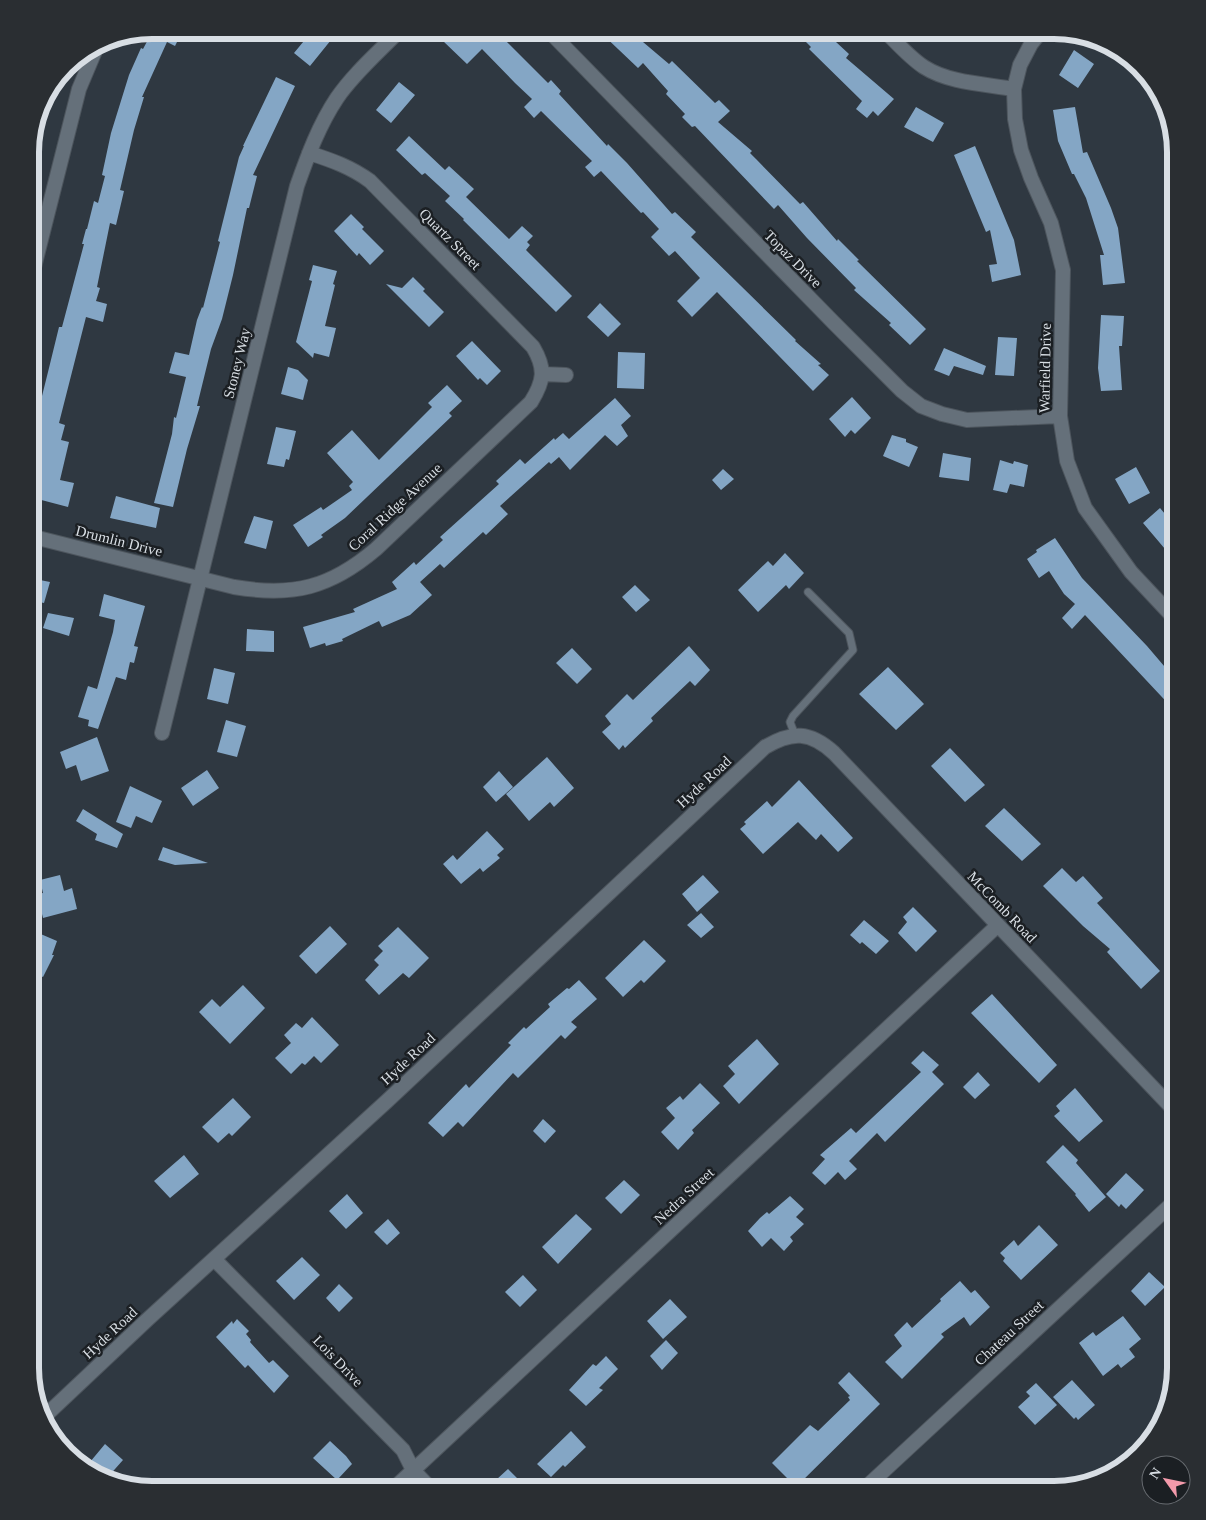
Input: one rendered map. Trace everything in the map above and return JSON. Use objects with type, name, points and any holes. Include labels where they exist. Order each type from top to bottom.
[{"type":"street","name":"Stoney Way","points":[[162,733],[297,186],[323,122],[337,98],[354,76],[391,39]]},
{"type":"street","name":"Topaz Drive","points":[[557,39],[735,224],[902,392],[921,406],[942,414],[967,420],[1060,416]]},
{"type":"street","points":[[893,39],[925,68],[947,77],[1014,89]]},
{"type":"street","name":"Warfield Drive","points":[[1035,39],[1020,65],[1014,89],[1015,119],[1021,150],[1051,224],[1063,270],[1060,416],[1067,461],[1085,508],[1131,572],[1167,610]]},
{"type":"street","points":[[39,247],[79,89],[93,55]]},
{"type":"street","name":"Quartz Street","points":[[309,153],[340,163],[370,181],[533,347],[540,360],[543,374]]},
{"type":"street","points":[[543,374],[566,374]]},
{"type":"street","name":"Coral Ridge Avenue","points":[[199,578],[234,587],[260,591],[289,591],[315,585],[342,575],[376,549],[531,402],[539,389],[543,374]]},
{"type":"street","name":"Drumlin Drive","points":[[39,538],[199,578]]},
{"type":"street","name":"McComb Road","points":[[796,735],[817,740],[834,753],[1167,1103]]},
{"type":"street","name":"Hyde Road","points":[[48,1413],[380,1108],[765,747],[780,738],[796,735]]},
{"type":"street","name":"Nedra Street","points":[[401,1481],[997,926]]},
{"type":"street","name":"Chateau Street","points":[[873,1481],[1167,1208]]},
{"type":"street","name":"Lois Drive","points":[[214,1259],[403,1450],[413,1470],[423,1481]]},
{"type":"lane","points":[[796,735],[790,722],[793,716],[854,650],[850,633],[808,592]]},
{"type":"building","points":[[148,39],[178,39],[175,46],[167,42],[142,97],[144,97],[120,190],[124,191],[116,225],[110,223],[97,287],[100,288],[96,301],[107,304],[103,322],[86,317],[59,423],[65,425],[61,440],[69,442],[60,480],[74,483],[68,507],[39,499],[39,416],[42,404],[40,404],[94,201],[98,203],[105,176],[102,175],[111,133],[129,75],[141,48],[143,49]]},
{"type":"building","points":[[306,39],[331,40],[310,66],[294,53]]},
{"type":"building","points":[[445,39],[504,39],[548,83],[551,80],[561,91],[559,94],[607,146],[608,144],[627,163],[672,214],[675,212],[696,232],[691,237],[795,341],[821,364],[818,365],[829,375],[813,391],[717,292],[692,317],[677,301],[700,278],[675,251],[669,256],[651,237],[659,229],[601,171],[594,177],[585,167],[592,161],[541,111],[534,118],[524,107],[532,99],[482,49],[467,64],[443,41]]},
{"type":"building","points":[[607,39],[639,39],[669,64],[672,61],[715,103],[719,100],[730,111],[718,122],[752,151],[750,153],[800,204],[803,202],[837,241],[838,239],[859,260],[857,261],[926,329],[910,345],[889,325],[891,323],[854,290],[856,288],[778,205],[774,209],[695,126],[692,127],[682,117],[685,114],[666,94],[668,91],[643,63],[638,68]]},
{"type":"building","points":[[803,39],[833,39],[849,54],[846,58],[894,99],[878,116],[873,111],[867,118],[856,109],[862,101],[809,49],[811,47]]},
{"type":"building","points":[[1074,50],[1094,64],[1078,88],[1059,75]]},
{"type":"building","points":[[276,77],[295,86],[253,175],[257,176],[249,208],[247,208],[222,319],[211,349],[197,406],[200,406],[173,507],[154,503],[172,434],[174,417],[176,418],[186,377],[169,373],[175,352],[189,355],[197,320],[203,308],[220,242],[218,241],[239,157]]},
{"type":"building","points":[[399,82],[415,95],[391,123],[376,110]]},
{"type":"building","points":[[916,107],[944,123],[933,142],[904,127]]},
{"type":"building","points":[[1075,107],[1083,153],[1087,152],[1118,228],[1125,283],[1103,285],[1100,255],[1104,255],[1086,198],[1074,174],[1072,174],[1058,141],[1053,110]]},
{"type":"building","points":[[409,136],[445,170],[449,166],[474,189],[466,197],[509,239],[522,226],[533,236],[527,242],[530,245],[526,250],[572,296],[556,312],[445,201],[450,196],[425,173],[422,175],[396,150]]},
{"type":"building","points":[[975,146],[1014,240],[1021,275],[992,282],[989,265],[997,264],[990,230],[986,232],[954,155]]},
{"type":"building","points":[[351,214],[364,227],[362,229],[384,251],[370,265],[359,253],[357,256],[334,231]]},
{"type":"building","points":[[313,265],[337,271],[325,326],[336,328],[329,357],[314,353],[313,358],[296,342],[312,281],[309,280]]},
{"type":"building","points":[[413,277],[425,289],[423,291],[444,312],[429,327],[386,284],[402,288]]},
{"type":"building","points":[[600,303],[621,324],[608,337],[587,317]]},
{"type":"building","points":[[1101,315],[1124,316],[1122,346],[1119,346],[1122,390],[1101,391],[1098,368]]},
{"type":"building","points":[[998,337],[1017,338],[1014,376],[995,375]]},
{"type":"building","points":[[472,341],[501,371],[487,385],[480,378],[478,380],[456,356]]},
{"type":"building","points":[[944,348],[986,366],[983,375],[954,366],[949,376],[934,370]]},
{"type":"building","points":[[618,352],[645,353],[644,389],[617,388]]},
{"type":"building","points":[[288,367],[298,370],[308,380],[303,400],[281,394]]},
{"type":"building","points":[[447,385],[462,401],[449,413],[452,416],[345,518],[308,547],[293,525],[321,507],[323,510],[352,490],[349,486],[353,482],[327,453],[352,430],[379,460],[432,407],[428,403]]},
{"type":"building","points":[[852,397],[871,418],[855,434],[851,430],[845,437],[829,419]]},
{"type":"building","points":[[615,398],[631,416],[621,425],[628,436],[617,446],[605,435],[570,470],[559,457],[551,464],[549,462],[500,506],[508,514],[486,535],[483,532],[444,568],[440,564],[420,582],[432,595],[410,615],[382,627],[379,621],[342,639],[343,641],[326,646],[325,643],[310,648],[303,627],[355,612],[353,609],[397,589],[392,582],[414,562],[416,565],[443,540],[440,537],[499,484],[496,481],[520,459],[525,464],[554,438],[555,440],[563,433],[569,439]]},
{"type":"building","points":[[276,427],[296,431],[289,460],[286,459],[284,467],[267,464]]},
{"type":"building","points":[[892,435],[906,439],[906,442],[918,447],[909,467],[883,456]]},
{"type":"building","points":[[943,453],[971,458],[969,481],[939,477]]},
{"type":"building","points":[[1000,460],[1013,464],[1014,461],[1028,465],[1024,487],[1010,484],[1007,493],[993,490]]},
{"type":"building","points":[[1136,467],[1150,493],[1129,504],[1115,479]]},
{"type":"building","points":[[723,469],[734,479],[721,490],[712,480]]},
{"type":"building","points":[[116,496],[160,508],[156,528],[110,518]]},
{"type":"building","points":[[1160,508],[1167,516],[1167,551],[1143,523]]},
{"type":"building","points":[[254,516],[273,521],[266,549],[244,543]]},
{"type":"building","points":[[1055,538],[1082,578],[1167,669],[1167,702],[1085,615],[1072,629],[1062,618],[1075,604],[1064,594],[1049,571],[1039,578],[1027,559],[1037,552],[1036,550]]},
{"type":"building","points":[[785,553],[804,573],[789,589],[786,585],[758,612],[738,590],[768,561],[773,566]]},
{"type":"building","points":[[39,580],[50,582],[44,603],[39,602]]},
{"type":"building","points":[[635,585],[650,600],[636,612],[622,597]]},
{"type":"building","points":[[104,594],[145,606],[134,646],[138,647],[134,663],[130,662],[126,680],[116,677],[98,729],[88,726],[89,720],[78,717],[88,686],[97,689],[113,632],[115,620],[99,616]]},
{"type":"building","points":[[48,613],[74,618],[69,636],[43,628]]},
{"type":"building","points":[[247,629],[274,631],[274,652],[246,651]]},
{"type":"building","points":[[689,646],[710,670],[695,686],[690,681],[651,718],[653,721],[625,748],[623,745],[619,750],[602,732],[611,724],[605,716],[627,694],[633,700]]},
{"type":"building","points":[[572,648],[592,669],[577,684],[556,663]]},
{"type":"building","points":[[888,667],[924,704],[896,730],[859,694]]},
{"type":"building","points":[[214,668],[235,673],[228,704],[207,699]]},
{"type":"building","points":[[226,720],[246,726],[237,757],[217,752]]},
{"type":"building","points":[[97,737],[109,771],[81,781],[76,765],[66,769],[60,752]]},
{"type":"building","points":[[950,748],[985,785],[965,802],[931,766]]},
{"type":"building","points":[[547,757],[574,788],[554,807],[550,802],[529,821],[506,794]]},
{"type":"building","points":[[207,770],[219,788],[193,806],[181,788]]},
{"type":"building","points":[[499,771],[513,787],[496,802],[483,787]]},
{"type":"building","points":[[799,780],[853,838],[838,852],[821,834],[816,840],[798,822],[763,854],[740,829],[746,824],[744,822],[767,801],[772,807]]},
{"type":"building","points":[[130,786],[162,801],[152,823],[136,816],[131,828],[116,822]]},
{"type":"building","points":[[1004,808],[1041,844],[1022,861],[985,826]]},
{"type":"building","points":[[83,809],[123,834],[117,848],[95,840],[97,834],[76,821]]},
{"type":"building","points":[[487,831],[504,849],[497,855],[500,858],[483,872],[480,868],[461,884],[443,864],[453,855],[457,860]]},
{"type":"building","points":[[163,847],[208,863],[175,865],[158,860]]},
{"type":"building","points":[[1062,868],[1076,882],[1083,876],[1103,898],[1097,903],[1160,971],[1141,989],[1107,952],[1110,949],[1083,926],[1043,886]]},
{"type":"building","points":[[60,875],[64,891],[72,888],[77,909],[43,918],[39,902],[39,894],[43,893],[40,880]]},
{"type":"building","points":[[703,875],[719,892],[697,912],[682,894]]},
{"type":"building","points":[[913,907],[937,931],[916,952],[898,933],[907,922],[903,917]]},
{"type":"building","points":[[701,913],[714,927],[701,938],[687,925]]},
{"type":"building","points":[[864,920],[889,941],[876,954],[850,935]]},
{"type":"building","points":[[330,926],[347,944],[316,974],[299,956]]},
{"type":"building","points":[[398,927],[429,958],[409,978],[403,973],[379,995],[365,980],[379,965],[374,960],[383,951],[378,946]]},
{"type":"building","points":[[39,933],[57,941],[52,955],[54,955],[43,977],[39,975]]},
{"type":"building","points":[[644,940],[666,961],[644,983],[641,980],[623,997],[605,978]]},
{"type":"building","points":[[579,980],[597,999],[571,1022],[577,1027],[565,1039],[561,1035],[518,1078],[513,1073],[463,1127],[458,1122],[443,1137],[428,1123],[466,1084],[469,1088],[511,1045],[508,1043],[524,1027],[526,1029],[550,1007],[548,1004]]},
{"type":"building","points":[[243,985],[265,1008],[230,1044],[199,1012],[212,999],[220,1007]]},
{"type":"building","points":[[992,994],[1057,1065],[1039,1083],[971,1013]]},
{"type":"building","points":[[312,1017],[339,1045],[321,1063],[314,1056],[305,1065],[302,1063],[291,1074],[275,1058],[291,1043],[284,1035],[296,1023],[302,1028]]},
{"type":"building","points":[[757,1039],[779,1064],[739,1104],[723,1086],[735,1074],[728,1066]]},
{"type":"building","points":[[923,1051],[939,1065],[932,1072],[944,1084],[885,1142],[877,1133],[849,1161],[857,1169],[845,1180],[838,1172],[825,1185],[812,1173],[825,1159],[820,1155],[851,1128],[856,1133],[921,1072],[911,1063]]},
{"type":"building","points":[[978,1072],[990,1085],[975,1099],[963,1087]]},
{"type":"building","points":[[700,1083],[720,1103],[692,1130],[694,1133],[678,1150],[661,1132],[675,1118],[666,1108],[680,1096],[683,1100]]},
{"type":"building","points":[[1075,1088],[1103,1121],[1079,1142],[1054,1116],[1060,1111],[1056,1106]]},
{"type":"building","points":[[233,1098],[251,1117],[232,1136],[229,1133],[218,1143],[202,1127]]},
{"type":"building","points":[[543,1119],[556,1131],[545,1143],[533,1131]]},
{"type":"building","points":[[1063,1145],[1078,1160],[1076,1163],[1106,1197],[1089,1212],[1076,1194],[1046,1162]]},
{"type":"building","points":[[184,1155],[199,1174],[170,1198],[154,1181]]},
{"type":"building","points":[[1126,1173],[1144,1190],[1126,1209],[1121,1204],[1119,1207],[1106,1194]]},
{"type":"building","points":[[624,1180],[640,1195],[621,1214],[605,1198]]},
{"type":"building","points":[[347,1194],[363,1213],[346,1229],[329,1211]]},
{"type":"building","points":[[790,1196],[804,1209],[796,1217],[804,1224],[790,1237],[793,1241],[784,1251],[771,1238],[762,1247],[748,1231],[767,1212],[769,1214]]},
{"type":"building","points":[[576,1214],[592,1229],[558,1264],[542,1247]]},
{"type":"building","points":[[388,1219],[400,1233],[387,1245],[374,1232]]},
{"type":"building","points":[[1039,1225],[1058,1245],[1021,1280],[1003,1261],[1005,1258],[1000,1253],[1014,1240],[1018,1246]]},
{"type":"building","points":[[302,1257],[320,1275],[294,1300],[276,1281]]},
{"type":"building","points":[[1149,1272],[1165,1287],[1145,1306],[1131,1291]]},
{"type":"building","points":[[523,1275],[537,1290],[520,1307],[505,1292]]},
{"type":"building","points":[[960,1281],[971,1293],[975,1290],[990,1307],[970,1326],[964,1317],[941,1334],[944,1337],[902,1379],[885,1362],[902,1346],[894,1335],[907,1322],[912,1328]]},
{"type":"building","points":[[339,1284],[353,1298],[339,1312],[326,1298]]},
{"type":"building","points":[[670,1299],[687,1317],[663,1339],[647,1321]]},
{"type":"building","points":[[1123,1316],[1141,1339],[1129,1349],[1135,1357],[1121,1368],[1118,1364],[1103,1376],[1079,1343],[1093,1332],[1096,1336]]},
{"type":"building","points":[[237,1319],[249,1331],[246,1334],[251,1340],[250,1342],[269,1363],[273,1360],[289,1376],[274,1393],[248,1365],[245,1368],[216,1337],[232,1321],[233,1324]]},
{"type":"building","points":[[666,1340],[678,1353],[662,1370],[650,1356]]},
{"type":"building","points":[[606,1356],[618,1369],[599,1388],[603,1390],[586,1406],[569,1390],[593,1364],[596,1366]]},
{"type":"building","points":[[849,1372],[880,1404],[802,1481],[790,1481],[772,1463],[810,1425],[818,1431],[850,1400],[848,1397],[850,1396],[838,1383]]},
{"type":"building","points":[[1072,1380],[1095,1405],[1078,1420],[1076,1417],[1074,1419],[1053,1397]]},
{"type":"building","points":[[1036,1383],[1057,1405],[1035,1425],[1018,1407],[1030,1396],[1026,1392]]},
{"type":"building","points":[[571,1431],[586,1447],[565,1467],[563,1465],[551,1477],[537,1464]]},
{"type":"building","points":[[330,1441],[352,1464],[337,1480],[313,1458]]},
{"type":"building","points":[[105,1444],[123,1460],[111,1474],[90,1462]]},
{"type":"building","points":[[508,1469],[520,1481],[495,1481]]}]
